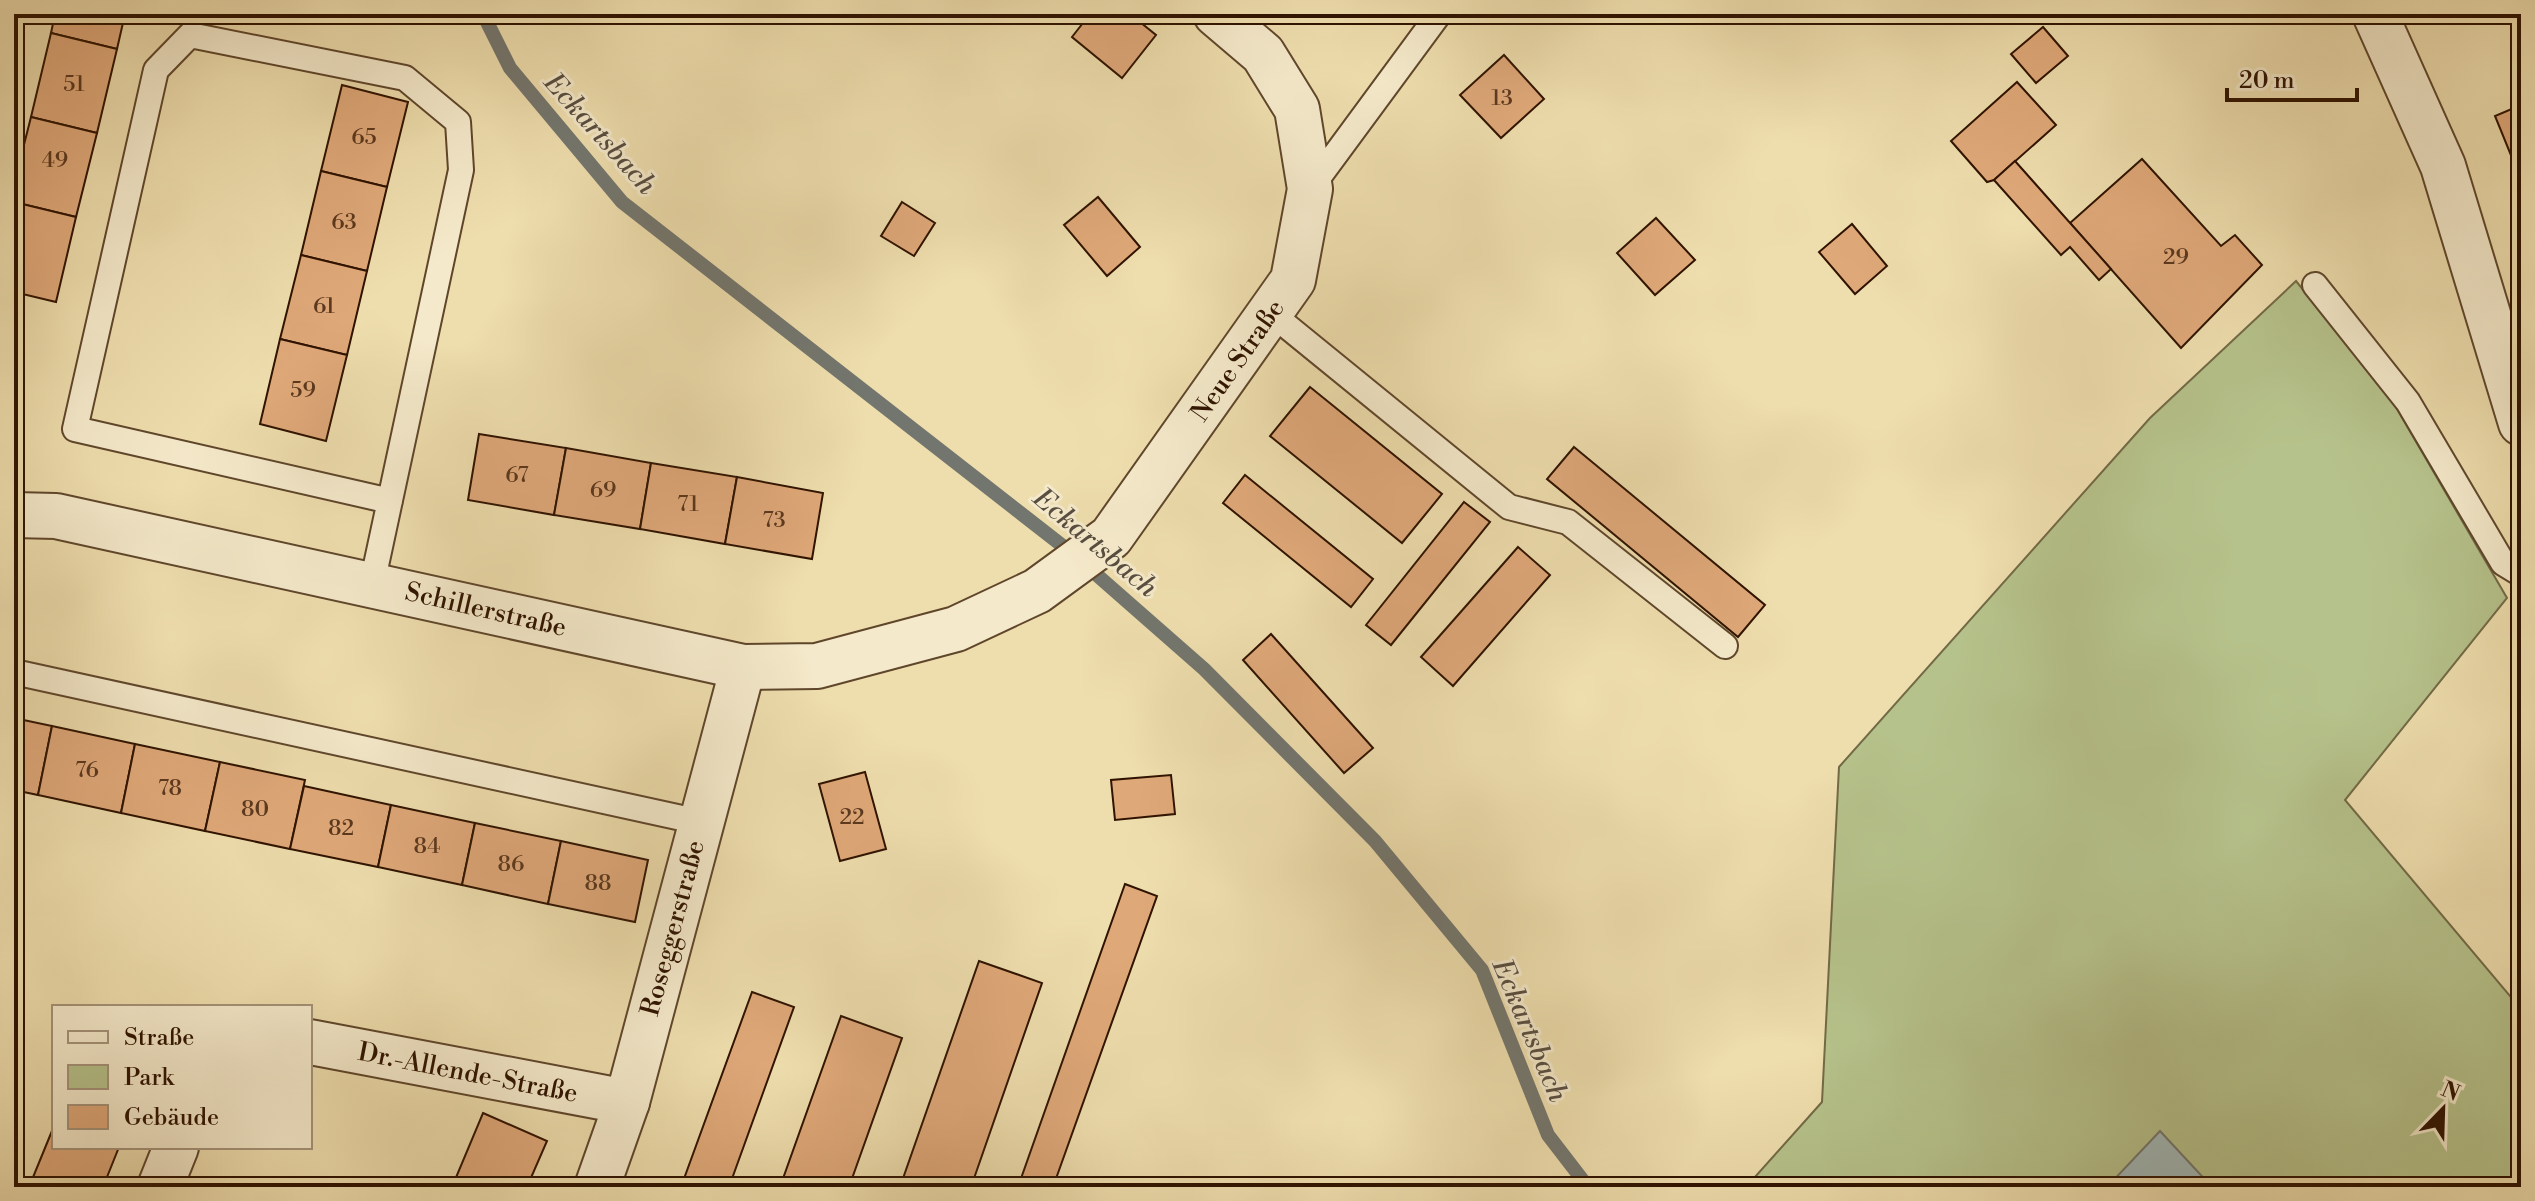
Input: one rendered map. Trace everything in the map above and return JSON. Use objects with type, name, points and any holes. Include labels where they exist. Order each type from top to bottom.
[{"type":"street","name":"Neue Straße","points":[[956,629],[1037,591],[1111,537],[1272,314],[1293,280],[1310,189],[1297,109],[1263,54],[1216,14]]},
{"type":"street","points":[[2375,14],[2443,166],[2521,423]]},
{"type":"street","name":"Schillerstraße","points":[[14,515],[56,516],[743,667],[817,666],[956,629]]},
{"type":"street","name":"Roseggerstraße","points":[[597,1187],[627,1102],[743,667]]},
{"type":"street","name":"Dr.-Allende-Straße","points":[[312,1042],[627,1102]]},
{"type":"street","points":[[160,1187],[175,1149]]},
{"type":"lane","points":[[1310,189],[1439,14]]},
{"type":"lane","points":[[372,584],[390,501],[461,170],[458,122],[405,78],[190,35],[156,70],[75,429],[390,501]]},
{"type":"lane","points":[[2315,285],[2408,402],[2503,563],[2521,574]]},
{"type":"lane","points":[[1272,314],[1509,507],[1568,522],[1725,646]]},
{"type":"lane","points":[[14,672],[700,822]]},
{"type":"green space","points":[[2296,281],[2390,397],[2507,598],[2345,800],[2521,1009],[2521,1187],[1746,1187],[1822,1102],[1839,767],[2150,418]]},
{"type":"water","points":[[2160,1131],[2212,1187],[2107,1187]]},
{"type":"building","points":[[55,14],[125,14],[117,49],[51,33]]},
{"type":"building","points":[[1090,14],[1130,14],[1156,35],[1122,78],[1072,37]]},
{"type":"building","points":[[2043,27],[2068,56],[2036,83],[2011,54]]},
{"type":"building","points":[[51,33],[117,49],[97,133],[31,117]]},
{"type":"building","points":[[1504,55],[1544,99],[1501,138],[1460,95]]},
{"type":"building","points":[[2017,82],[2056,125],[1994,180],[1987,182],[1951,141]]},
{"type":"building","points":[[342,85],[408,102],[387,187],[321,171]]},
{"type":"building","points":[[2521,105],[2521,175],[2519,175],[2495,116]]},
{"type":"building","points":[[31,117],[97,133],[76,217],[14,202],[14,184]]},
{"type":"building","points":[[2142,159],[2221,246],[2235,235],[2262,265],[2181,348],[2070,223]]},
{"type":"building","points":[[2015,161],[2111,269],[2099,280],[2070,247],[2061,255],[1994,180]]},
{"type":"building","points":[[321,171],[387,187],[367,271],[301,255]]},
{"type":"building","points":[[1098,197],[1140,247],[1107,276],[1064,225]]},
{"type":"building","points":[[14,202],[76,217],[56,302],[14,292]]},
{"type":"building","points":[[902,202],[935,223],[914,256],[881,236]]},
{"type":"building","points":[[1656,218],[1695,260],[1655,295],[1617,253]]},
{"type":"building","points":[[1852,224],[1887,266],[1855,294],[1819,252]]},
{"type":"building","points":[[301,255],[367,271],[347,355],[280,339]]},
{"type":"building","points":[[280,339],[347,355],[326,441],[260,424]]},
{"type":"building","points":[[1310,387],[1442,494],[1402,543],[1270,436]]},
{"type":"building","points":[[479,434],[566,448],[554,515],[468,500]]},
{"type":"building","points":[[1574,447],[1765,605],[1738,637],[1547,479]]},
{"type":"building","points":[[566,448],[651,463],[640,529],[554,515]]},
{"type":"building","points":[[651,463],[737,477],[725,544],[640,529]]},
{"type":"building","points":[[1245,475],[1373,579],[1351,607],[1223,503]]},
{"type":"building","points":[[737,477],[823,493],[812,559],[725,544]]},
{"type":"building","points":[[1464,502],[1490,522],[1391,645],[1366,625]]},
{"type":"building","points":[[1518,547],[1550,575],[1453,686],[1421,657]]},
{"type":"building","points":[[1271,634],[1373,748],[1344,773],[1243,660]]},
{"type":"building","points":[[14,718],[52,726],[38,795],[14,790]]},
{"type":"building","points":[[52,726],[135,744],[121,813],[38,795]]},
{"type":"building","points":[[135,744],[220,762],[205,831],[121,813]]},
{"type":"building","points":[[220,762],[305,780],[290,849],[205,831]]},
{"type":"building","points":[[865,772],[886,849],[840,861],[819,784]]},
{"type":"building","points":[[1171,775],[1175,814],[1115,820],[1111,780]]},
{"type":"building","points":[[304,786],[391,805],[378,867],[290,849]]},
{"type":"building","points":[[391,805],[475,823],[462,885],[378,867]]},
{"type":"building","points":[[475,823],[561,841],[548,904],[462,885]]},
{"type":"building","points":[[561,841],[648,860],[635,922],[548,904]]},
{"type":"building","points":[[1125,884],[1157,896],[1053,1187],[1018,1187]]},
{"type":"building","points":[[979,961],[1042,983],[971,1187],[900,1187]]},
{"type":"building","points":[[752,992],[794,1007],[729,1187],[681,1187]]},
{"type":"building","points":[[841,1016],[902,1038],[849,1187],[780,1187]]},
{"type":"building","points":[[483,1113],[547,1141],[527,1187],[452,1187]]},
{"type":"building","points":[[52,1131],[52,1149],[118,1149],[103,1187],[29,1187]]},
{"type":"waterway","name":"Eckartsbach","points":[[483,14],[510,68],[622,202],[1073,554],[1204,669],[1375,841],[1482,970],[1548,1135],[1588,1187]]}]
